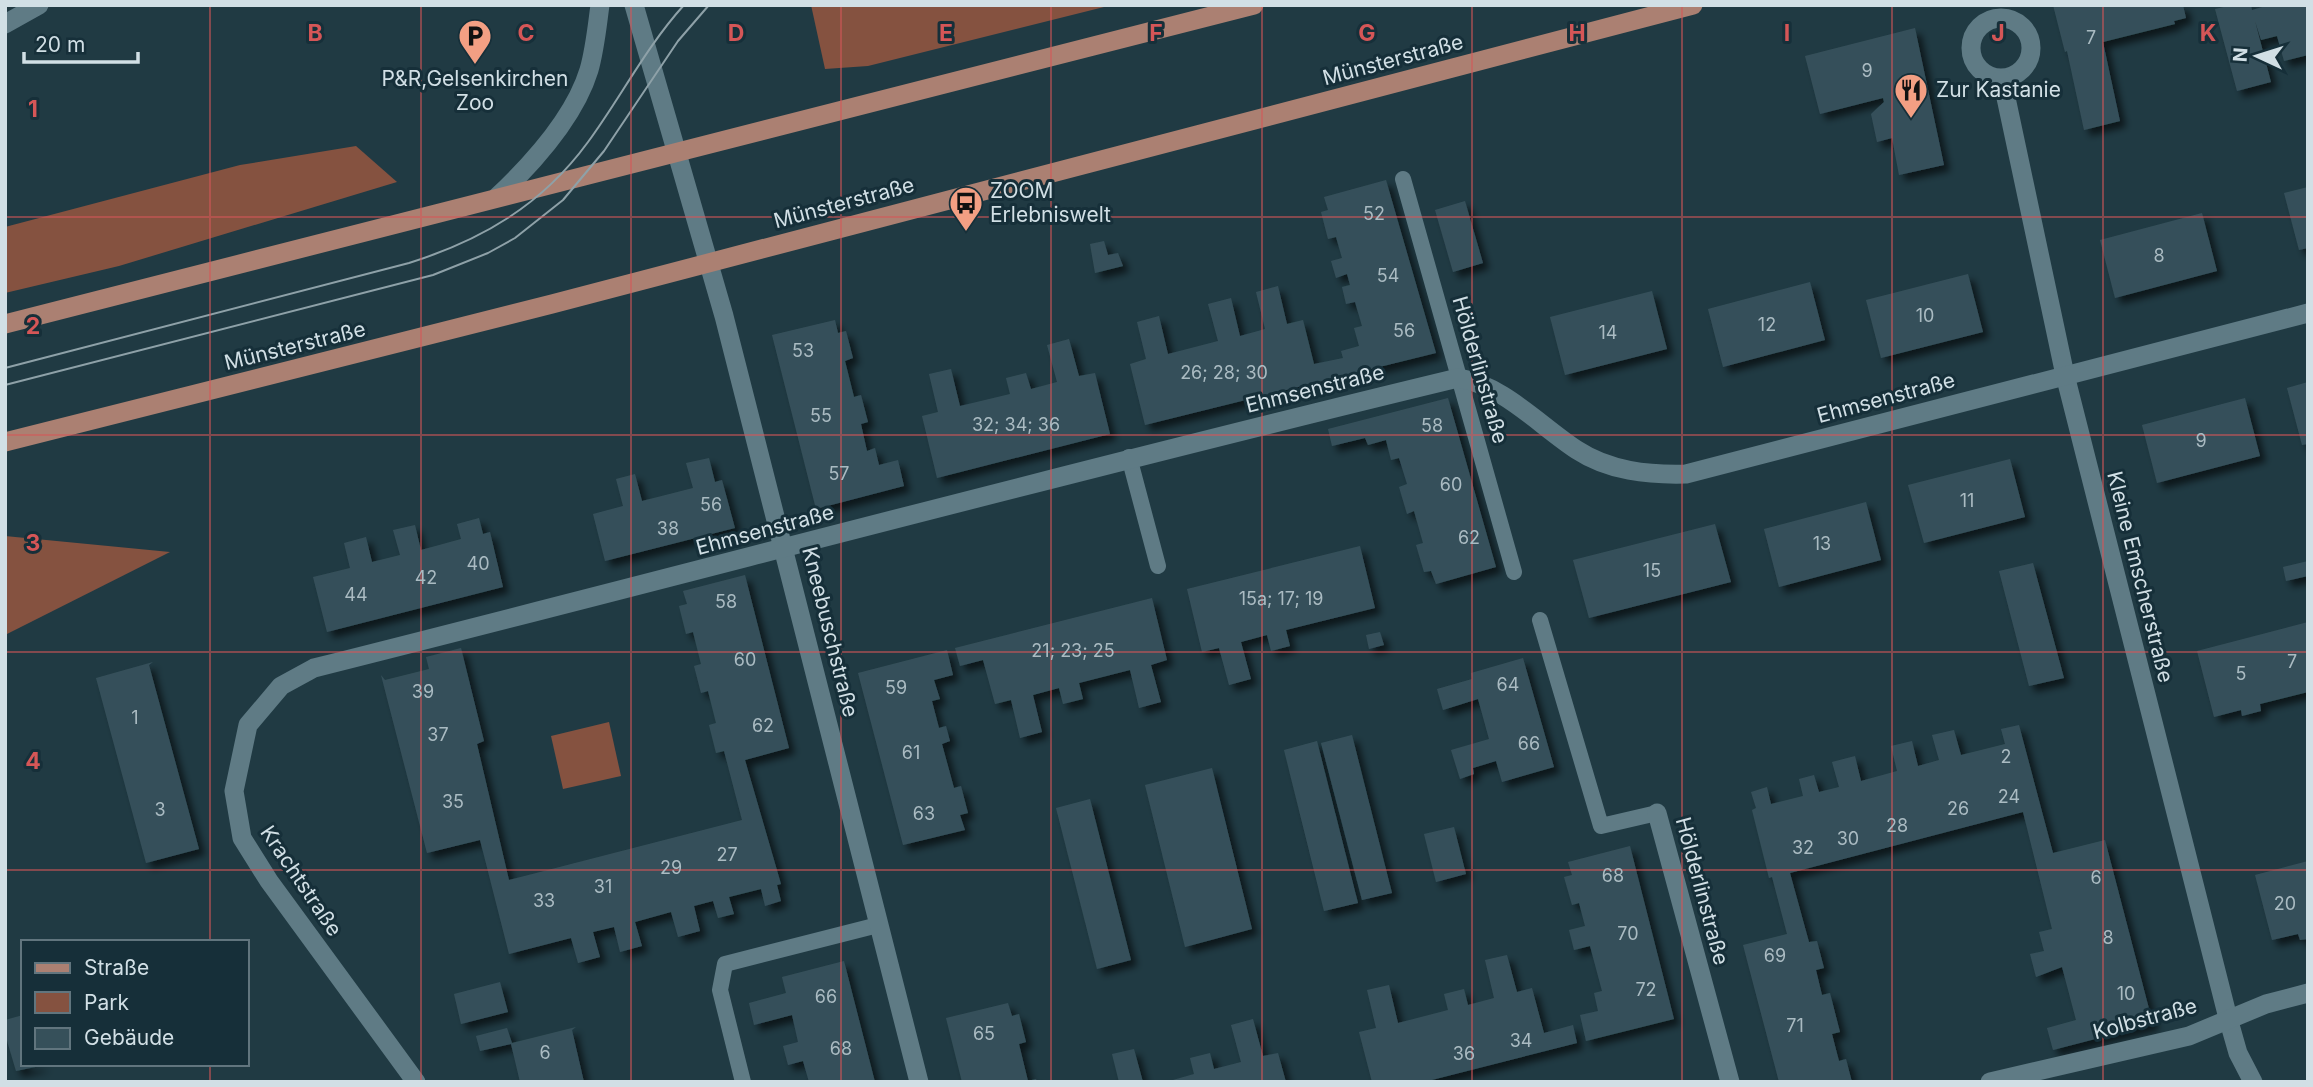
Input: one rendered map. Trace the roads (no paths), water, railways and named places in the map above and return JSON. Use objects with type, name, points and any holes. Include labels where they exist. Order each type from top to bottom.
[{"type":"main road","points":[[5,324],[497,197],[677,155],[1254,5]]},
{"type":"main road","name":"Münsterstraße","points":[[5,442],[1693,5]]},
{"type":"street","points":[[5,24],[38,5]]},
{"type":"street","points":[[497,197],[529,167],[583,87],[595,45],[600,5]]},
{"type":"street","name":"Kneebuschstraße","points":[[634,5],[709,261],[786,549],[919,1082]]},
{"type":"street","name":"Kleine Emscherstraße","points":[[2002,79],[2064,375],[2228,1018],[2238,1053],[2253,1082]]},
{"type":"street","name":"Ehmsenstraße","points":[[314,668],[786,549],[1129,457],[1458,378],[1490,387],[1579,451],[1615,467],[1650,475],[1686,474],[2308,313]]},
{"type":"street","name":"Krachtstraße","points":[[314,668],[281,686],[247,725],[234,791],[242,838],[269,881],[416,1082]]},
{"type":"street","name":"Hölderlinstraße","points":[[1657,813],[1730,1082]]},
{"type":"street","name":"Kolbstraße","points":[[1990,1082],[2189,1036],[2228,1018],[2308,993]]},
{"type":"lane","name":"Hölderlinstraße","points":[[1403,179],[1514,572]]},
{"type":"lane","points":[[1129,457],[1158,566]]},
{"type":"lane","name":"Hölderlinstraße","points":[[1540,620],[1601,826],[1657,813]]},
{"type":"lane","points":[[743,1082],[720,990],[725,964],[878,925]]},
{"type":"tram line","points":[[5,368],[409,263],[486,231],[530,202],[570,164],[684,5]]},
{"type":"tram line","points":[[5,385],[433,275],[488,253],[515,238],[563,200],[604,151],[678,41],[709,5]]},
{"type":"place","name":"P&R,Gelsenkirchen Zoo","points":[[475,66]]},
{"type":"place","name":"Zur Kastanie","points":[[1911,120]]},
{"type":"place","name":"ZOOM Erlebniswelt","points":[[966,233]]}]
